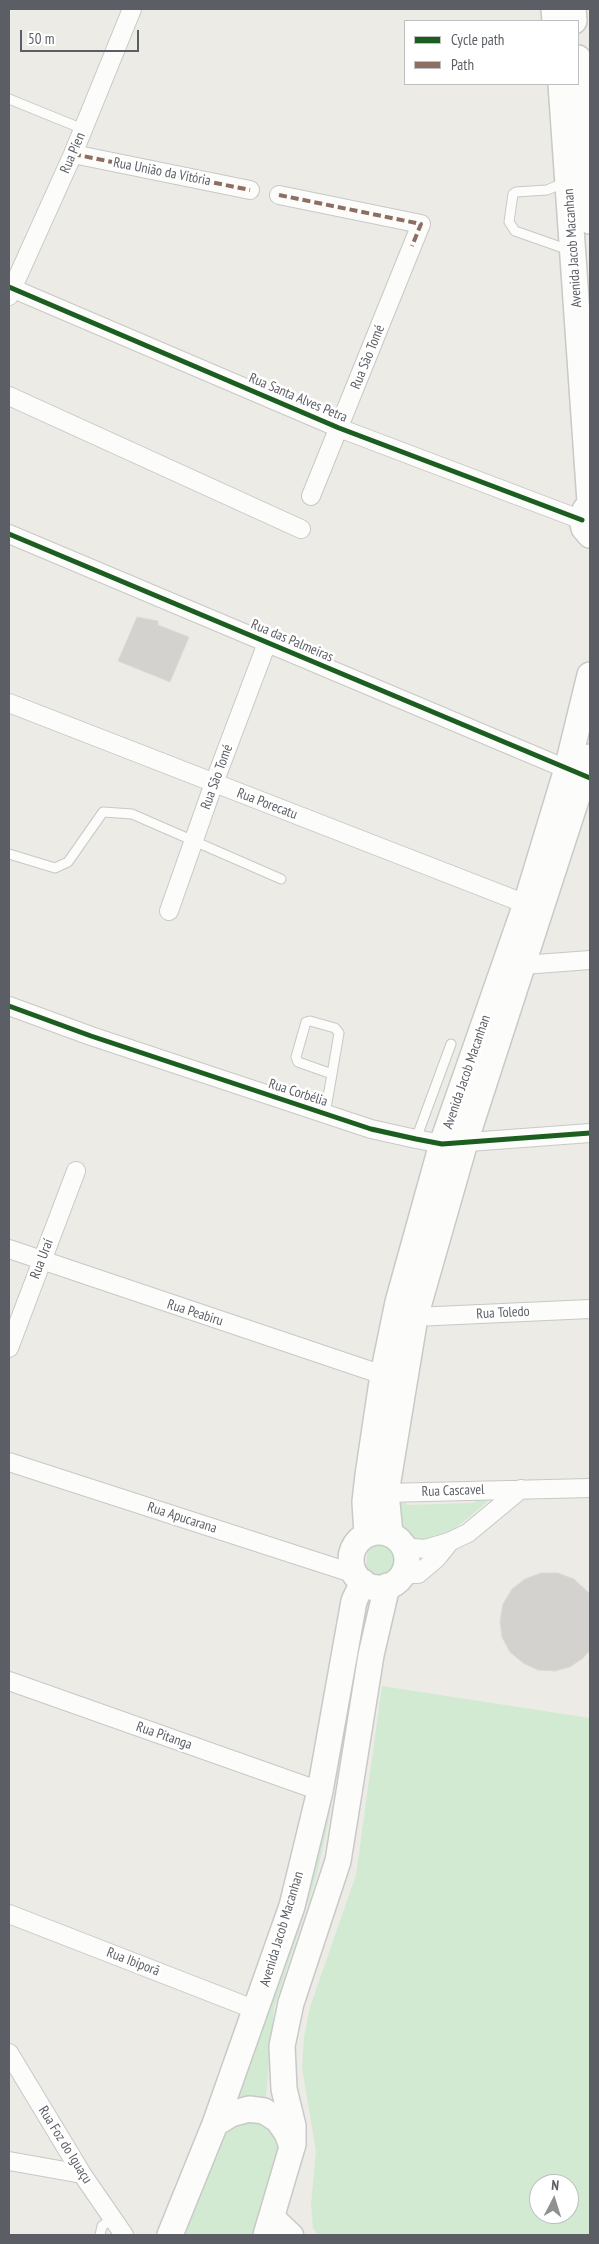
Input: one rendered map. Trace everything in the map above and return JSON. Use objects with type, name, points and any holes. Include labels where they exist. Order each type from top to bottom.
[{"type":"main road","name":"Avenida Jacob Macanhan","points":[[579,72],[590,221]]},
{"type":"main road","name":"Avenida Jacob Macanhan","points":[[561,85],[588,515]]},
{"type":"main road","name":"Avenida Jacob Macanhan","points":[[386,1537],[366,1502],[382,1375],[398,1302],[454,1143],[524,965],[583,770],[590,675]]},
{"type":"main road","name":"Avenida Jacob Macanhan","points":[[386,1537],[386,1493],[415,1317],[454,1143],[526,904],[583,770]]},
{"type":"main road","points":[[269,2226],[292,2149],[293,2126],[284,2089],[282,2046],[291,2003],[338,1861],[371,1655],[377,1579],[407,1556],[386,1537],[359,1540],[352,1554],[351,1564],[377,1579]]},
{"type":"main road","name":"Avenida Jacob Macanhan","points":[[170,2235],[215,2124],[292,1906],[320,1791],[354,1601],[377,1579]]},
{"type":"main road","points":[[215,2124],[231,2114],[249,2109],[264,2111],[282,2126],[292,2149]]},
{"type":"street","name":"Rua Píen","points":[[10,290],[84,129],[132,9]]},
{"type":"street","name":"Rua União da Vitória","points":[[73,154],[250,190]]},
{"type":"street","name":"Rua São Tomé","points":[[279,195],[421,224],[311,496]]},
{"type":"street","name":"Rua Santa Alves Petra","points":[[10,290],[339,428],[588,515]]},
{"type":"street","points":[[9,396],[301,529]]},
{"type":"street","name":"Rua das Palmeiras","points":[[9,534],[267,643],[583,770]]},
{"type":"street","name":"Rua São Tomé","points":[[169,911],[214,783],[267,643]]},
{"type":"street","name":"Rua Porecatu","points":[[9,703],[526,904]]},
{"type":"street","points":[[524,965],[590,960]]},
{"type":"street","name":"Rua Corbélia","points":[[9,1006],[91,1036],[325,1114],[371,1129],[416,1139],[454,1143],[590,1133]]},
{"type":"street","name":"Rua Uraí","points":[[9,1348],[40,1261],[76,1170]]},
{"type":"street","name":"Rua Peabiru","points":[[9,1249],[382,1375]]},
{"type":"street","name":"Rua Toledo","points":[[415,1317],[590,1309]]},
{"type":"street","name":"Rua Apucarana","points":[[9,1462],[377,1579]]},
{"type":"street","name":"Rua Cascavel","points":[[386,1493],[590,1488]]},
{"type":"street","name":"Rua Cascavel","points":[[386,1537],[413,1548],[424,1549],[449,1542],[468,1533],[521,1489]]},
{"type":"street","name":"Rua Cascavel","points":[[377,1579],[418,1574],[437,1558],[449,1542]]},
{"type":"street","name":"Rua Pitanga","points":[[9,1682],[320,1791]]},
{"type":"street","name":"Rua Ibiporã","points":[[9,1914],[256,2010]]},
{"type":"street","name":"Rua Foz do Iguaçu","points":[[9,2053],[82,2174],[124,2235]]},
{"type":"street","points":[[9,2161],[82,2174]]},
{"type":"street","points":[[269,2226],[292,2235]]},
{"type":"lane","points":[[9,99],[84,129]]},
{"type":"lane","points":[[568,180],[556,187],[513,194],[509,222],[515,231],[573,252]]},
{"type":"lane","points":[[9,854],[55,868],[68,862],[103,812],[132,814],[281,879]]},
{"type":"lane","points":[[325,1114],[340,1032],[335,1028],[310,1021],[306,1022],[296,1058],[298,1062],[332,1074]]},
{"type":"lane","points":[[416,1139],[450,1044]]},
{"type":"lane","points":[[100,2235],[102,2226],[112,2218]]},
{"type":"green space","points":[[482,1493],[488,1499],[486,1503],[440,1541],[415,1540],[400,1521],[398,1498],[408,1505],[474,1503]]},
{"type":"green space","points":[[384,1541],[394,1549],[395,1561],[390,1574],[379,1577],[372,1575],[366,1567],[368,1547],[375,1542]]},
{"type":"green space","points":[[360,1598],[379,1599],[362,1637],[352,1683],[327,1829],[316,1878],[274,2008],[266,2096],[265,2099],[235,2100]]},
{"type":"green space","points":[[382,1686],[590,1718],[590,2235],[318,2235],[313,2228],[311,2204],[316,2151],[302,2068],[304,2037],[310,2007],[356,1875]]},
{"type":"green space","points":[[240,2121],[263,2121],[279,2140],[279,2154],[252,2235],[178,2235],[221,2132]]},
{"type":"building","points":[[137,617],[158,621],[158,625],[189,637],[170,682],[118,661]]},
{"type":"building","points":[[541,1573],[558,1573],[574,1579],[590,1594],[590,1650],[583,1658],[570,1667],[555,1671],[538,1670],[523,1663],[510,1652],[502,1637],[500,1621],[503,1604],[512,1589],[525,1579]]},
{"type":"marked path","points":[[73,154],[250,190]]},
{"type":"marked path","points":[[279,195],[421,224],[412,246]]},
{"type":"cycle path","points":[[9,287],[339,428],[582,520]]},
{"type":"cycle path","points":[[9,534],[590,778]]},
{"type":"cycle path","points":[[9,1006],[91,1036],[371,1129],[416,1139],[442,1144],[590,1133]]}]
